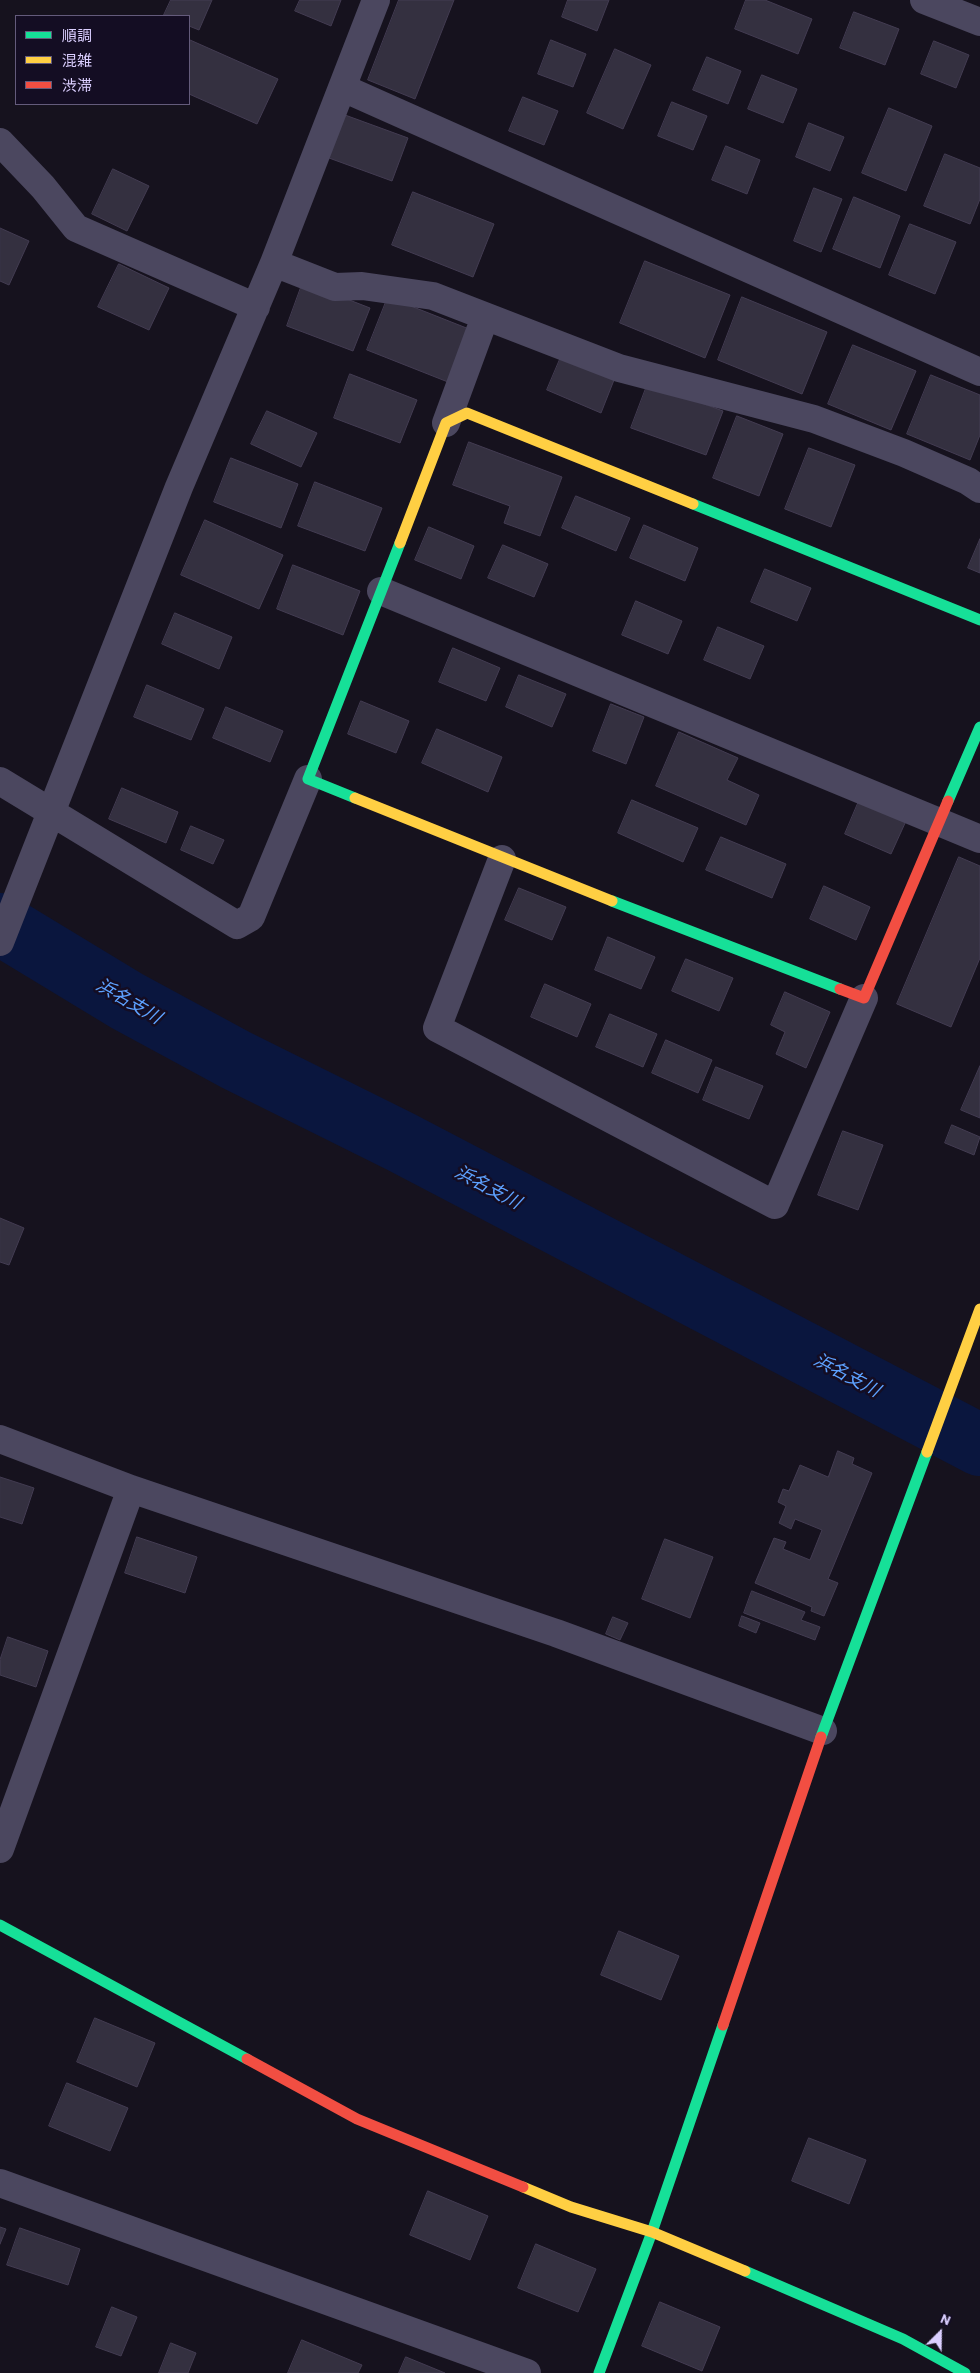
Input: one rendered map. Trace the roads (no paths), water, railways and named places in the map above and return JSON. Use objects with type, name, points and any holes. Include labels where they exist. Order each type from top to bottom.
[{"type":"street","points":[[0,942],[53,812],[179,486],[274,263],[376,0]]},
{"type":"street","points":[[924,0],[980,22]]},
{"type":"street","points":[[343,88],[980,372]]},
{"type":"street","points":[[0,142],[43,187],[76,228],[256,307]]},
{"type":"street","points":[[274,263],[335,287],[362,286],[433,296],[619,368],[814,419],[904,453],[968,481],[980,489]]},
{"type":"street","points":[[0,781],[237,924],[251,917],[308,779],[446,423],[485,317]]},
{"type":"street","points":[[446,423],[467,414],[980,620]]},
{"type":"street","points":[[381,591],[980,839]]},
{"type":"street","points":[[502,859],[437,1028],[774,1205],[980,727]]},
{"type":"street","points":[[308,779],[502,859],[864,998]]},
{"type":"street","points":[[599,2373],[652,2232],[823,1731],[980,1309]]},
{"type":"street","points":[[0,1439],[131,1489],[556,1633],[823,1731]]},
{"type":"street","points":[[0,1849],[131,1489]]},
{"type":"street","points":[[0,1925],[357,2119],[571,2207],[652,2232],[903,2339],[965,2373]]},
{"type":"street","points":[[0,2183],[527,2373]]},
{"type":"waterway","name":"浜名支川","points":[[0,924],[127,1001],[236,1060],[401,1142],[980,1445]]}]
